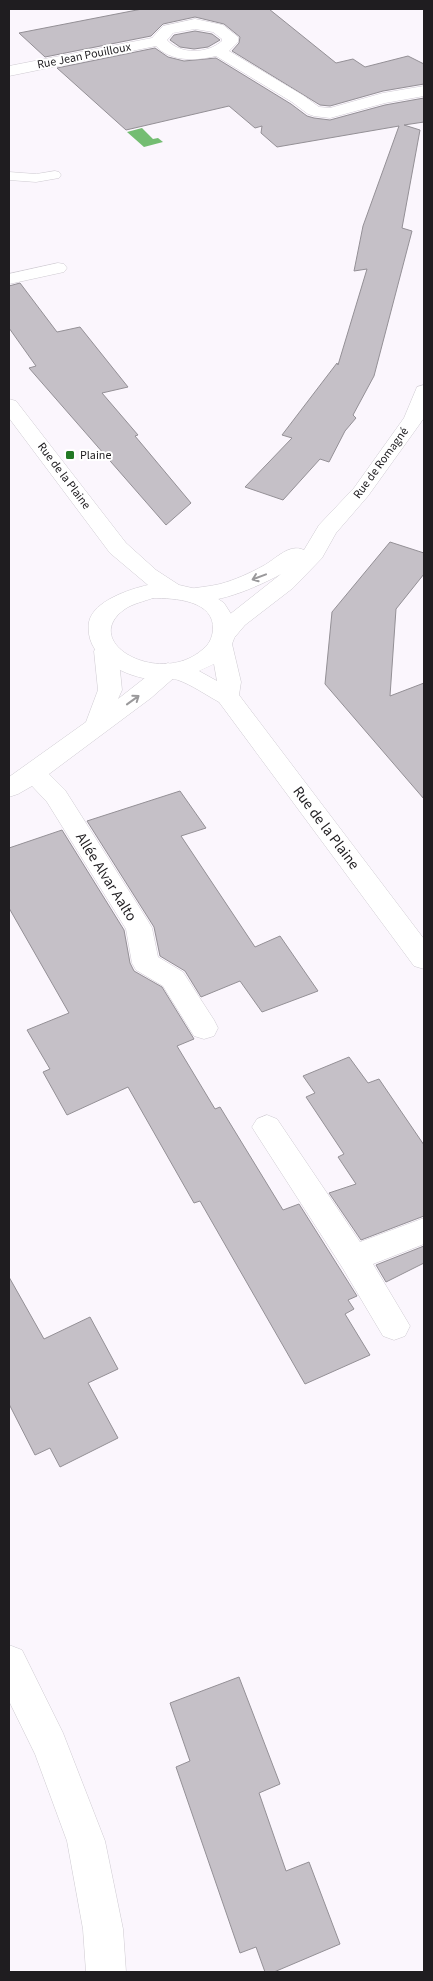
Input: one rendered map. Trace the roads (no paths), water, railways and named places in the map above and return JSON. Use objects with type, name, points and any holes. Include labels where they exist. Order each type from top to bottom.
[{"type":"street","name":"Rue Jean Pouilloux","points":[[9,71],[159,41],[159,36],[173,28],[195,24],[218,28],[230,37],[230,42],[218,51]]},
{"type":"street","points":[[159,41],[168,50],[187,54],[218,51],[291,94],[314,111],[330,113],[383,98],[424,91]]},
{"type":"street","points":[[9,279],[58,268]]},
{"type":"street","name":"Rue de Romagné","points":[[224,639],[238,620],[285,583],[314,553],[328,530],[361,492],[414,418],[424,391]]},
{"type":"street","name":"Rue de la Plaine","points":[[9,404],[118,548],[148,575],[183,593]]},
{"type":"street","name":"Rue de Romagné","points":[[183,593],[216,593],[270,572],[328,530]]},
{"type":"street","points":[[114,604],[121,581],[118,548]]},
{"type":"street","points":[[96,726],[110,690],[106,651],[100,639],[99,627],[104,615],[114,604],[131,595],[151,591],[183,593],[207,602],[218,611],[224,622],[229,682],[228,696]]},
{"type":"street","points":[[106,651],[117,660],[132,667],[149,671],[173,670],[197,664],[212,656],[224,639]]},
{"type":"street","points":[[9,788],[35,774],[96,726],[173,670]]},
{"type":"street","name":"Rue de la Plaine","points":[[173,670],[228,696],[424,959]]},
{"type":"street","name":"Allée Alvar Aalto","points":[[35,774],[56,796],[139,928],[146,963],[173,978],[204,1028]]},
{"type":"street","points":[[267,1127],[354,1258],[394,1326]]},
{"type":"street","points":[[354,1258],[424,1232]]},
{"type":"street","points":[[9,1663],[50,1746],[86,1841],[103,1929],[106,1972]]},
{"type":"lane","points":[[9,176],[36,178],[55,175]]},
{"type":"place","name":"Plaine","points":[[70,455]]}]
